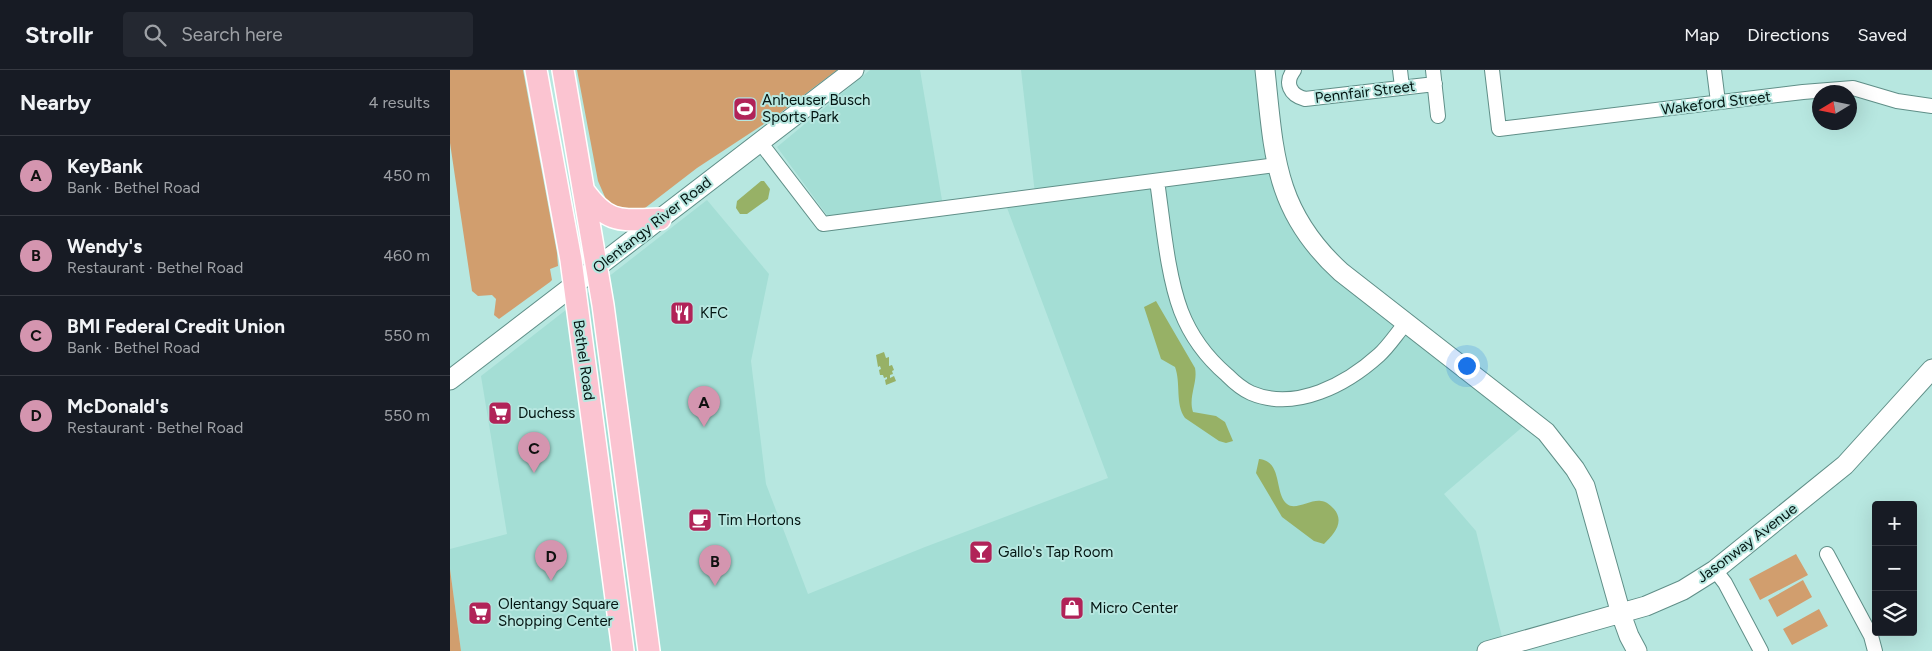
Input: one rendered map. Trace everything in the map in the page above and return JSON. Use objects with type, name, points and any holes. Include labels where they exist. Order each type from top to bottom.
[{"type":"main road","name":"Bethel Road","points":[[536,70],[574,286],[623,651]]},
{"type":"main road","name":"Bethel Road","points":[[562,70],[614,379],[649,651]]},
{"type":"main road","points":[[583,189],[604,214],[628,220],[660,219]]},
{"type":"street","name":"Olentangy River Road","points":[[450,380],[854,70]]},
{"type":"street","points":[[1265,70],[1276,165],[1282,185],[1296,216],[1323,256],[1546,432],[1575,469],[1585,486],[1621,614],[1637,651]]},
{"type":"street","name":"Pennfair Street","points":[[1294,70],[1289,76],[1288,84],[1291,91],[1297,97],[1305,99],[1402,87],[1434,77]]},
{"type":"street","points":[[1400,70],[1402,87]]},
{"type":"street","name":"Wakeford Street","points":[[1492,70],[1499,129],[1718,102],[1853,88],[1897,101],[1932,106]]},
{"type":"street","points":[[1714,70],[1718,102]]},
{"type":"street","points":[[1434,77],[1438,116]]},
{"type":"street","points":[[760,142],[823,224],[1276,165]]},
{"type":"street","points":[[1157,181],[1174,287],[1180,310],[1189,330],[1203,352],[1218,368],[1243,388],[1252,393],[1275,399],[1297,398],[1318,393],[1342,382],[1380,354],[1406,323]]},
{"type":"street","name":"Jasonway Avenue","points":[[1487,651],[1621,614],[1665,599],[1715,570],[1845,465],[1932,369]]},
{"type":"street","points":[[1827,554],[1871,636],[1875,651]]},
{"type":"street","points":[[1715,570],[1725,583],[1761,651]]},
{"type":"shaded area","points":[[450,70],[523,70],[558,266],[550,269],[552,280],[550,282],[499,319],[494,315],[496,299],[492,295],[478,296],[472,291],[450,143]]},
{"type":"shaded area","points":[[577,70],[837,70],[776,116],[697,168],[645,208],[633,212],[608,204],[598,181]]},
{"type":"shaded area","points":[[870,70],[920,70],[943,206],[832,222],[777,147]]},
{"type":"shaded area","points":[[1021,70],[1263,70],[1274,157],[1325,257],[1532,419],[1444,494],[1476,531],[1504,645],[1484,651],[461,651],[450,569],[450,549],[507,534],[481,376],[707,200],[769,274],[751,361],[766,484],[808,594],[925,547],[1108,478],[1003,197],[1035,194]]},
{"type":"shaded area","points":[[761,181],[764,181],[770,189],[768,199],[747,214],[740,214],[736,208],[737,201]]},
{"type":"shaded area","points":[[1156,301],[1195,368],[1196,374],[1192,400],[1193,412],[1216,416],[1225,422],[1233,441],[1226,443],[1219,441],[1185,418],[1180,406],[1175,367],[1161,359],[1144,307]]},
{"type":"shaded area","points":[[884,352],[886,358],[889,357],[889,366],[892,365],[894,370],[890,378],[894,376],[896,381],[886,385],[885,380],[887,377],[884,378],[883,375],[880,375],[879,370],[881,369],[880,366],[878,367],[876,355]]},
{"type":"shaded area","points":[[1259,459],[1267,461],[1272,465],[1283,499],[1290,506],[1323,501],[1334,509],[1338,519],[1337,528],[1324,544],[1314,541],[1282,517],[1256,473]]},
{"type":"shaded area","points":[[1796,554],[1808,575],[1760,600],[1749,579]]},
{"type":"shaded area","points":[[450,569],[461,651],[450,651]]},
{"type":"shaded area","points":[[1803,580],[1812,597],[1777,617],[1768,600]]},
{"type":"shaded area","points":[[1819,609],[1828,626],[1792,645],[1783,629]]},
{"type":"place","name":"Anheuser Busch Sports Park","points":[[745,109]]},
{"type":"place","name":"KFC","points":[[682,313]]},
{"type":"place","name":"Duchess","points":[[500,413]]},
{"type":"place","name":"KeyBank","points":[[704,427]]},
{"type":"place","name":"BMI Federal Credit Union","points":[[534,473]]},
{"type":"place","name":"Tim Hortons","points":[[700,520]]},
{"type":"place","name":"Gallo's Tap Room","points":[[981,552]]},
{"type":"place","name":"McDonald's","points":[[551,581]]},
{"type":"place","name":"Wendy's","points":[[715,586]]},
{"type":"place","name":"Micro Center","points":[[1072,608]]},
{"type":"place","name":"Olentangy Square Shopping Center","points":[[480,613]]}]
